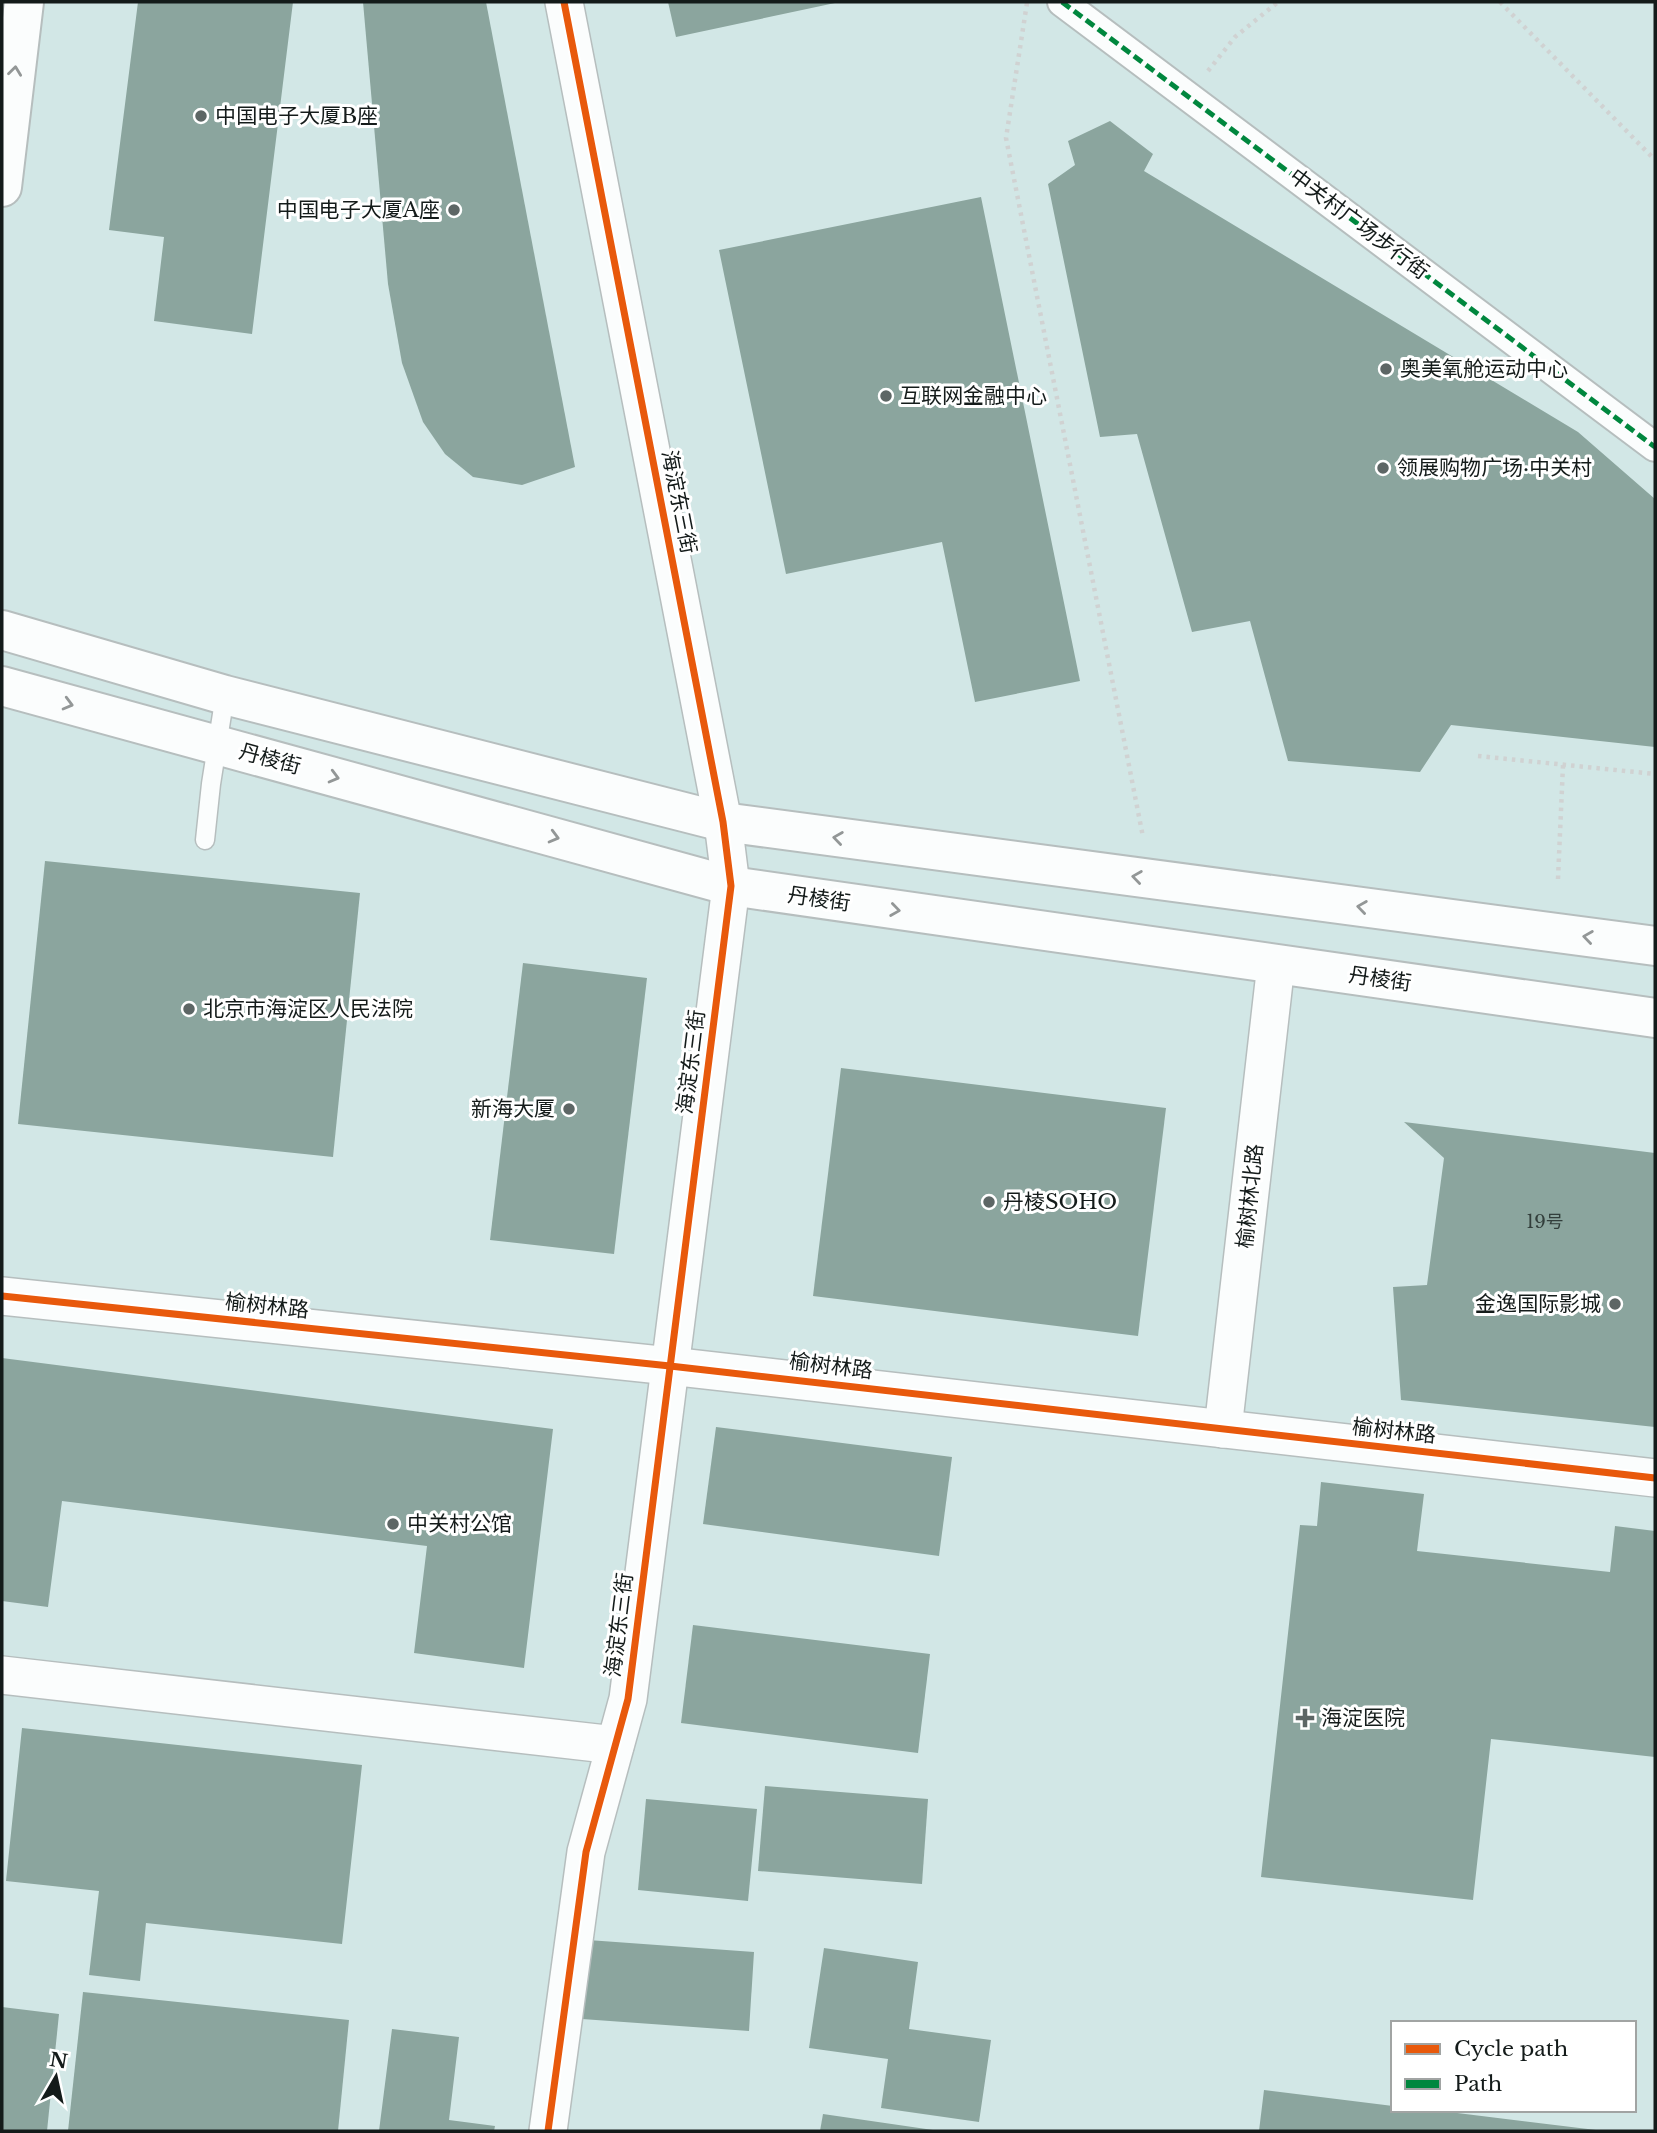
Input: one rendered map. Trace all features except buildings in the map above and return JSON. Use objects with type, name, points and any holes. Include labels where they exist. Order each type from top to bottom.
[{"type":"main road","points":[[2,187],[24,2]]},
{"type":"main road","points":[[2,630],[225,695],[723,822],[1655,946]]},
{"type":"main road","name":"丹棱街","points":[[2,686],[731,886],[1655,1018]]},
{"type":"street","name":"海淀东三街","points":[[548,2131],[586,1852],[628,1699],[731,886],[723,822],[564,2]]},
{"type":"street","name":"中关村广场步行街","points":[[1062,2],[1655,447]]},
{"type":"street","name":"榆树林北路","points":[[1223,1429],[1276,964]]},
{"type":"street","name":"榆树林路","points":[[2,1296],[670,1366],[1655,1478]]},
{"type":"street","points":[[2,1675],[615,1745]]},
{"type":"lane","points":[[205,839],[225,695]]},
{"type":"path","points":[[1028,2],[1006,138],[1143,837]]},
{"type":"path","points":[[1188,97],[1235,37],[1278,2]]},
{"type":"path","points":[[1500,2],[1655,160]]},
{"type":"path","points":[[1478,755],[1655,774]]},
{"type":"path","points":[[1559,879],[1563,765]]},
{"type":"shaded area","points":[[2,2],[1655,2],[1655,2131],[2,2131]]},
{"type":"marked path","points":[[1062,2],[1655,447]]},
{"type":"cycle path","points":[[548,2131],[586,1852],[628,1699],[731,886],[723,822],[564,2]]},
{"type":"cycle path","points":[[2,1296],[670,1366],[1655,1478]]},
{"type":"place","name":"中国电子大厦B座","points":[[201,116]]},
{"type":"place","name":"中国电子大厦A座","points":[[454,210]]},
{"type":"place","name":"奥美氧舱运动中心","points":[[1386,369]]},
{"type":"place","name":"互联网金融中心","points":[[886,396]]},
{"type":"place","name":"领展购物广场·中关村","points":[[1383,468]]},
{"type":"place","name":"北京市海淀区人民法院","points":[[189,1009]]},
{"type":"place","name":"新海大厦","points":[[569,1109]]},
{"type":"place","name":"丹棱SOHO","points":[[989,1202]]},
{"type":"place","name":"金逸国际影城","points":[[1615,1304]]},
{"type":"place","name":"中关村公馆","points":[[393,1524]]},
{"type":"place","name":"海淀医院","points":[[1305,1718]]}]
